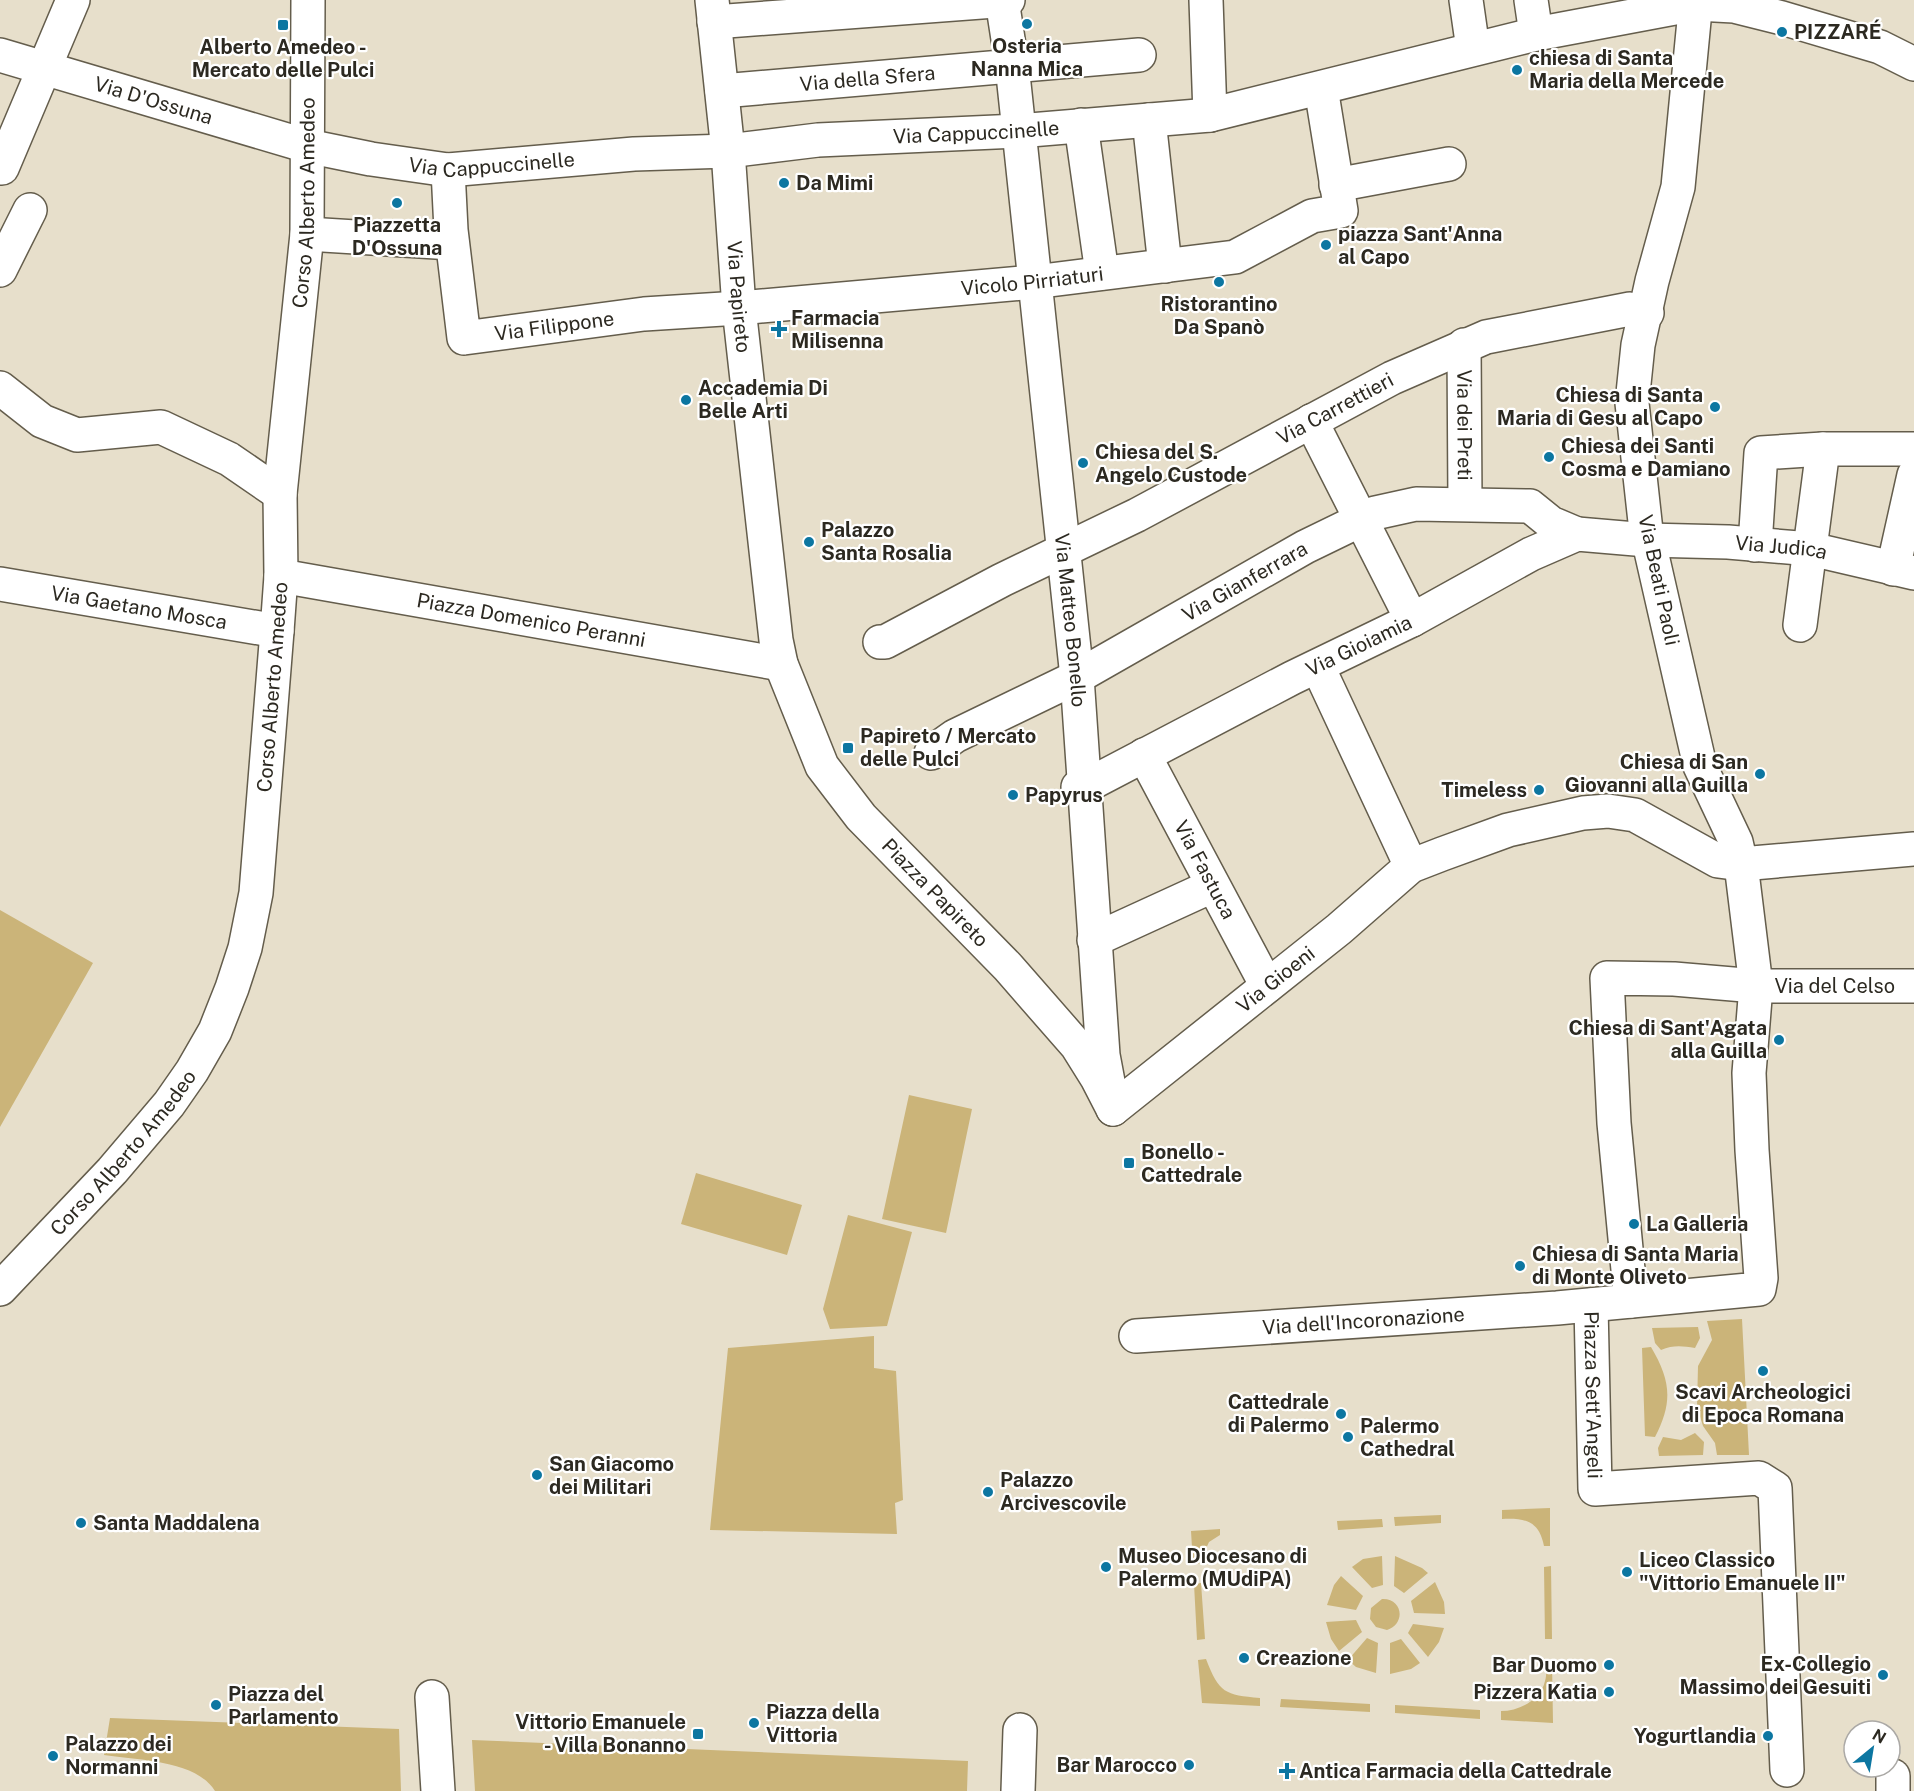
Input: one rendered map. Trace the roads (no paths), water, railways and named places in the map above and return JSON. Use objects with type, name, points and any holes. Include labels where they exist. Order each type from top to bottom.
[{"type":"street","points":[[0,168],[2,168],[46,68],[73,0]]},
{"type":"street","name":"Corso Alberto Amedeo","points":[[5,1273],[112,1171],[169,1104],[192,1071],[215,1031],[245,948],[256,893],[281,576],[280,494],[307,234],[308,0]]},
{"type":"street","name":"Via Matteo Bonello","points":[[1003,0],[1077,677],[1081,787],[1103,1055],[1113,1109]]},
{"type":"street","points":[[713,11],[1008,0]]},
{"type":"street","points":[[1206,0],[1210,115]]},
{"type":"street","points":[[1466,0],[1473,49]]},
{"type":"street","points":[[1531,0],[1536,34]]},
{"type":"street","name":"Via Cappuccinelle","points":[[307,146],[371,159],[448,170],[634,154],[728,151],[818,140],[1018,131],[1210,115],[1536,34],[1696,2],[1779,9],[1880,47],[1914,64]]},
{"type":"street","name":"Via Beati Paoli","points":[[1696,2],[1678,187],[1652,282],[1647,313],[1638,345],[1632,403],[1647,540],[1701,766],[1736,842],[1741,864],[1756,986],[1749,1073],[1761,1278],[1759,1289]]},
{"type":"street","name":"Via Papireto","points":[[713,11],[728,151],[739,308],[776,640],[781,664]]},
{"type":"street","name":"Via D'Ossuna","points":[[0,55],[307,146]]},
{"type":"street","name":"Via della Sfera","points":[[722,91],[1139,55]]},
{"type":"street","points":[[1321,88],[1336,185],[1449,164]]},
{"type":"street","points":[[1149,120],[1165,266]]},
{"type":"street","points":[[1082,125],[1102,273]]},
{"type":"street","name":"Via Filippone","points":[[448,170],[452,243],[464,338],[644,314],[739,308]]},
{"type":"street","name":"Vicolo Pirriaturi","points":[[739,308],[1034,282],[1235,257],[1312,216],[1341,211],[1336,185]]},
{"type":"street","points":[[0,270],[30,210]]},
{"type":"street","points":[[307,234],[452,243]]},
{"type":"street","name":"Via Carrettieri","points":[[880,642],[885,642],[1002,580],[1137,515],[1392,378],[1464,345],[1486,338],[1630,309],[1647,313]]},
{"type":"street","name":"Via dei Preti","points":[[1464,345],[1465,504]]},
{"type":"street","points":[[0,388],[42,421],[77,435],[161,427],[229,459],[280,494]]},
{"type":"street","points":[[1311,421],[1413,620]]},
{"type":"street","points":[[1755,545],[1761,453],[1823,449],[1914,449]]},
{"type":"street","points":[[1800,625],[1823,449]]},
{"type":"street","points":[[1903,571],[1914,475]]},
{"type":"street","name":"Via Gianferrara","points":[[931,753],[955,736],[1077,677],[1305,547],[1375,513],[1416,504],[1530,506],[1551,523],[1577,534]]},
{"type":"street","name":"Via Gioiamia","points":[[1081,787],[1413,620],[1531,554],[1577,534],[1647,540]]},
{"type":"street","name":"Via Judica","points":[[1647,540],[1811,549],[1903,571]]},
{"type":"street","name":"Piazza Domenico Peranni","points":[[281,576],[781,664]]},
{"type":"street","name":"Via Gaetano Mosca","points":[[0,584],[277,631]]},
{"type":"street","name":"Piazza Papireto","points":[[781,664],[822,766],[861,817],[1008,967],[1077,1046],[1113,1109]]},
{"type":"street","points":[[1318,667],[1411,866]]},
{"type":"street","name":"Via Fastuca","points":[[1144,755],[1267,986]]},
{"type":"street","name":"Via Gioeni","points":[[1113,1109],[1339,929],[1411,866],[1508,830],[1583,813],[1608,811],[1635,815],[1718,861],[1741,864],[1914,849]]},
{"type":"street","points":[[1094,940],[1212,886]]},
{"type":"street","name":"Via del Celso","points":[[1630,1301],[1614,1123],[1607,978],[1674,979],[1756,986],[1914,986]]},
{"type":"street","name":"Piazza Sett'Angeli","points":[[1759,1289],[1591,1305],[1594,1489],[1759,1478],[1775,1488],[1787,1770]]},
{"type":"street","name":"Via dell'Incoronazione","points":[[1136,1336],[1591,1305]]},
{"type":"street","points":[[432,1697],[438,1791]]},
{"type":"street","points":[[1018,1791],[1020,1730]]},
{"type":"place","name":"Osteria Nanna Mica","points":[[1027,24]]},
{"type":"place","name":"Alberto Amedeo - Mercato delle Pulci","points":[[283,25]]},
{"type":"place","name":"PIZZARÉ","points":[[1782,32]]},
{"type":"place","name":"chiesa di Santa Maria della Mercede","points":[[1517,70]]},
{"type":"place","name":"Da Mimi","points":[[784,183]]},
{"type":"place","name":"Piazzetta D'Ossuna","points":[[397,203]]},
{"type":"place","name":"piazza Sant'Anna al Capo","points":[[1326,245]]},
{"type":"place","name":"Ristorantino Da Spanò","points":[[1219,282]]},
{"type":"place","name":"Farmacia Milisenna","points":[[779,329]]},
{"type":"place","name":"Accademia Di Belle Arti","points":[[686,400]]},
{"type":"place","name":"Chiesa di Santa Maria di Gesu al Capo","points":[[1715,407]]},
{"type":"place","name":"Chiesa dei Santi Cosma e Damiano","points":[[1549,457]]},
{"type":"place","name":"Chiesa del S. Angelo Custode","points":[[1083,463]]},
{"type":"place","name":"Palazzo Santa Rosalia","points":[[809,542]]},
{"type":"place","name":"Papireto / Mercato delle Pulci","points":[[848,748]]},
{"type":"place","name":"Chiesa di San Giovanni alla Guilla","points":[[1760,774]]},
{"type":"place","name":"Timeless","points":[[1539,790]]},
{"type":"place","name":"Papyrus","points":[[1013,795]]},
{"type":"place","name":"Chiesa di Sant'Agata alla Guilla","points":[[1779,1040]]},
{"type":"place","name":"Bonello - Cattedrale","points":[[1129,1163]]},
{"type":"place","name":"La Galleria","points":[[1634,1224]]},
{"type":"place","name":"Chiesa di Santa Maria di Monte Oliveto","points":[[1520,1266]]},
{"type":"place","name":"Scavi Archeologici di Epoca Romana","points":[[1763,1371]]},
{"type":"place","name":"Cattedrale di Palermo","points":[[1341,1414]]},
{"type":"place","name":"Palermo Cathedral","points":[[1348,1437]]},
{"type":"place","name":"San Giacomo dei Militari","points":[[537,1475]]},
{"type":"place","name":"Palazzo Arcivescovile","points":[[988,1492]]},
{"type":"place","name":"Santa Maddalena","points":[[81,1523]]},
{"type":"place","name":"Museo Diocesano di Palermo (MUdiPA)","points":[[1106,1567]]},
{"type":"place","name":"Liceo Classico \"Vittorio Emanuele II\"","points":[[1627,1572]]},
{"type":"place","name":"Creazione","points":[[1244,1658]]},
{"type":"place","name":"Bar Duomo","points":[[1609,1665]]},
{"type":"place","name":"Ex-Collegio Massimo dei Gesuiti","points":[[1883,1675]]},
{"type":"place","name":"Pizzera Katia","points":[[1609,1692]]},
{"type":"place","name":"Piazza del Parlamento","points":[[216,1705]]},
{"type":"place","name":"Piazza della Vittoria","points":[[754,1723]]},
{"type":"place","name":"Vittorio Emanuele - Villa Bonanno","points":[[698,1734]]},
{"type":"place","name":"Yogurtlandia","points":[[1768,1736]]},
{"type":"place","name":"Palazzo dei Normanni","points":[[53,1756]]},
{"type":"place","name":"Bar Marocco","points":[[1189,1765]]},
{"type":"place","name":"Antica Farmacia della Cattedrale","points":[[1287,1771]]}]
